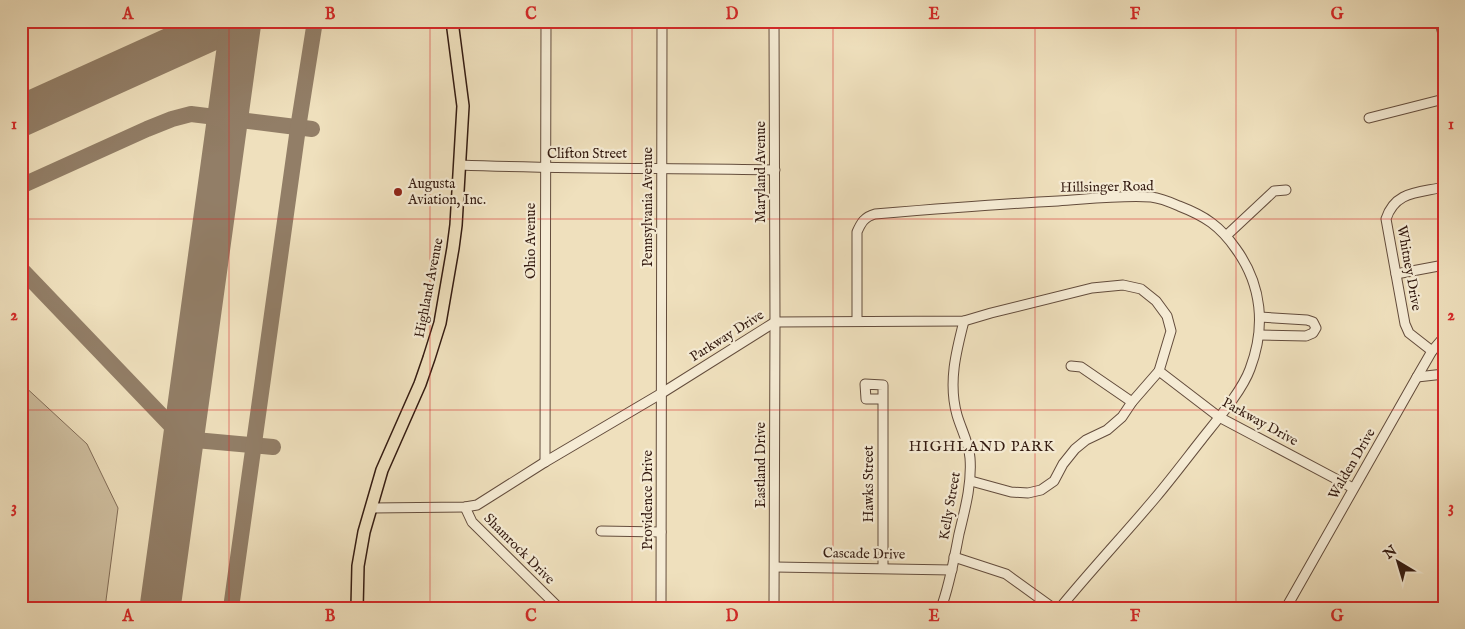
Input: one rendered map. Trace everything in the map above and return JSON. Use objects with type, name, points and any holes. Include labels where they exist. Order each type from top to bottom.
[{"type":"main road","name":"Highland Avenue","points":[[357,608],[358,566],[364,532],[382,470],[420,384],[440,322],[456,225],[463,106],[452,21]]},
{"type":"street","name":"Ohio Avenue","points":[[545,462],[546,21]]},
{"type":"street","name":"Pennsylvania Avenue","points":[[662,21],[662,393]]},
{"type":"street","name":"Maryland Avenue","points":[[774,21],[775,322]]},
{"type":"street","points":[[1440,21],[1444,39]]},
{"type":"street","points":[[1369,118],[1444,99]]},
{"type":"street","name":"Clifton Street","points":[[460,166],[774,170]]},
{"type":"street","name":"Whitney Drive","points":[[1432,351],[1409,333],[1405,324],[1386,219],[1389,209],[1397,200],[1405,196],[1444,187]]},
{"type":"street","points":[[1227,235],[1274,192],[1286,190]]},
{"type":"street","name":"Hillsinger Road","points":[[858,321],[857,232],[862,221],[874,214],[992,205],[1153,197],[1178,205],[1206,218],[1227,235],[1246,263],[1258,299],[1259,335],[1250,372],[1234,397],[1157,496],[1060,608]]},
{"type":"street","points":[[1396,274],[1444,265]]},
{"type":"street","name":"Parkway Drive","points":[[372,508],[465,507],[477,505],[775,322],[964,321],[1092,288],[1123,285],[1141,289],[1156,301],[1167,316],[1171,331],[1159,371],[1219,417],[1353,488]]},
{"type":"street","points":[[1259,335],[1306,336],[1313,333],[1316,328],[1313,322],[1307,320],[1260,317]]},
{"type":"street","name":"Kelly Street","points":[[941,608],[952,570],[971,481],[970,456],[957,414],[953,393],[953,370],[956,348],[964,321]]},
{"type":"street","name":"Eastland Drive","points":[[774,608],[775,322]]},
{"type":"street","name":"Walden Drive","points":[[1286,608],[1432,351],[1444,337]]},
{"type":"street","points":[[1071,366],[1081,367],[1132,402]]},
{"type":"street","points":[[971,481],[1011,492],[1028,493],[1041,490],[1054,482],[1063,464],[1074,449],[1086,440],[1107,430],[1122,417],[1132,402],[1159,371]]},
{"type":"street","points":[[1417,377],[1444,374]]},
{"type":"street","name":"Providence Drive","points":[[662,393],[662,608]]},
{"type":"street","name":"Hawks Street","points":[[883,399],[883,568]]},
{"type":"street","name":"Shamrock Drive","points":[[465,507],[472,522],[559,608]]},
{"type":"street","points":[[601,531],[662,532]]},
{"type":"street","points":[[954,557],[1006,574],[1053,608]]},
{"type":"street","name":"Cascade Drive","points":[[775,567],[952,570]]},
{"type":"shaded area","points":[[21,383],[87,444],[118,508],[105,608],[21,608]]},
{"type":"taxiway","points":[[231,608],[298,128],[315,21]]},
{"type":"taxiway","points":[[21,186],[147,129],[191,114],[312,129]]},
{"type":"taxiway","points":[[21,269],[184,439],[273,447]]},
{"type":"runway","points":[[21,116],[231,21]]},
{"type":"runway","points":[[160,608],[241,21]]},
{"type":"place","name":"Augusta Aviation, Inc.","points":[[398,192]]},
{"type":"district","name":"HIGHLAND PARK","points":[[982,446]]}]
